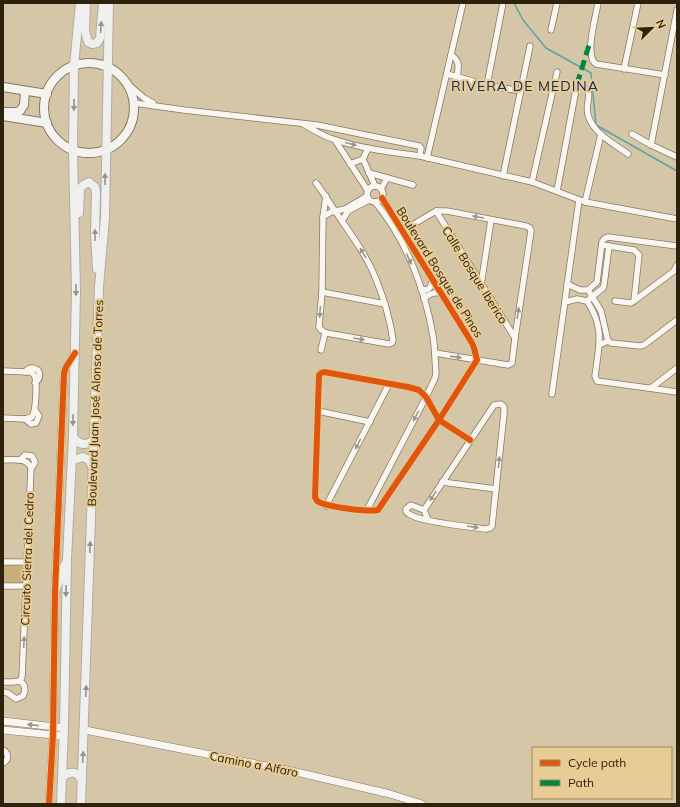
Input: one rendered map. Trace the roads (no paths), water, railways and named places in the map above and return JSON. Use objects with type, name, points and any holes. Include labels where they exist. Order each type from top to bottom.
[{"type":"main road","name":"Boulevard Juan José Alonso de Torres","points":[[61,804],[64,732],[67,559],[73,437],[76,291],[73,151],[74,66],[80,3]]},
{"type":"main road","points":[[86,3],[86,37],[88,42],[92,44],[97,43],[100,38],[102,3]]},
{"type":"main road","name":"Boulevard Juan José Alonso de Torres","points":[[81,804],[85,730],[92,466],[99,287],[105,218],[105,150],[108,102],[107,66],[110,3]]},
{"type":"main road","points":[[90,63],[107,66],[120,74],[130,86],[134,102],[133,117],[127,131],[114,146],[89,155],[73,151],[58,141],[47,123],[45,107],[47,94],[56,78],[74,66],[90,63]]},
{"type":"main road","points":[[3,87],[24,92],[47,94]]},
{"type":"main road","points":[[3,112],[16,112],[23,108],[24,92]]},
{"type":"main road","points":[[3,116],[47,123]]},
{"type":"main road","points":[[75,251],[80,189],[82,185],[89,182],[95,186],[96,192],[95,253],[99,287]]},
{"type":"main road","points":[[73,437],[83,445],[94,441]]},
{"type":"main road","points":[[72,460],[83,456],[92,466]]},
{"type":"main road","points":[[55,592],[67,559]]},
{"type":"main road","points":[[62,778],[66,773],[72,772],[77,773],[82,781]]},
{"type":"street","points":[[427,158],[429,144],[463,3]]},
{"type":"street","points":[[487,85],[503,3]]},
{"type":"street","points":[[551,30],[557,3]]},
{"type":"street","points":[[598,3],[590,42],[592,62],[596,64],[665,75]]},
{"type":"street","points":[[624,68],[638,3]]},
{"type":"street","points":[[651,145],[677,10]]},
{"type":"street","points":[[502,176],[530,46]]},
{"type":"street","points":[[451,55],[456,58],[458,62],[457,78]]},
{"type":"street","points":[[532,182],[557,72]]},
{"type":"street","points":[[447,74],[457,78],[487,85],[520,91]]},
{"type":"street","points":[[557,191],[576,84],[585,87],[588,90],[589,93],[586,110],[595,130],[628,154]]},
{"type":"street","points":[[130,86],[144,98],[159,106]]},
{"type":"street","points":[[134,102],[184,110],[317,125],[419,146],[421,148],[420,156]]},
{"type":"street","points":[[303,124],[335,140],[368,148],[420,156],[532,182],[585,202],[677,219]]},
{"type":"street","points":[[585,202],[601,134]]},
{"type":"street","points":[[632,134],[677,157]]},
{"type":"street","name":"Boulevard Bosque de Pinos","points":[[335,140],[370,197],[400,233],[432,281],[472,343],[477,360]]},
{"type":"street","points":[[350,164],[363,159],[368,148]]},
{"type":"street","points":[[323,217],[335,211],[345,209],[370,197],[379,201],[382,198],[383,195],[381,189],[375,186],[363,159]]},
{"type":"street","points":[[369,173],[413,185]]},
{"type":"street","points":[[381,189],[387,178]]},
{"type":"street","points":[[316,183],[326,196],[370,265],[389,318],[393,340],[392,343],[389,344],[325,333],[319,327],[322,292],[323,217],[326,196]]},
{"type":"street","points":[[370,197],[369,189],[375,186]]},
{"type":"street","points":[[342,221],[348,211],[370,197]]},
{"type":"street","name":"Boulevard Bosque de Pinos","points":[[368,510],[426,397],[436,373],[434,338],[421,289],[400,233],[382,198]]},
{"type":"street","points":[[552,394],[579,200]]},
{"type":"street","points":[[400,233],[436,211],[446,211],[526,226],[530,228],[531,231],[511,365],[435,353]]},
{"type":"street","name":"Calle Bosque Iberico","points":[[436,211],[515,338]]},
{"type":"street","points":[[481,285],[492,220]]},
{"type":"street","points":[[567,284],[580,290],[588,290],[597,282],[602,245],[604,239],[608,237],[677,246]]},
{"type":"street","points":[[602,245],[634,250],[639,256],[634,301]]},
{"type":"street","points":[[587,301],[603,288],[609,246]]},
{"type":"street","points":[[615,301],[630,303],[634,301],[676,271],[677,266]]},
{"type":"street","points":[[421,289],[426,290],[429,288],[432,281]]},
{"type":"street","points":[[588,290],[601,311],[608,341]]},
{"type":"street","points":[[322,292],[385,304]]},
{"type":"street","points":[[424,299],[429,294],[439,293]]},
{"type":"street","points":[[565,302],[577,299],[587,301],[595,315],[600,334],[595,376],[597,380],[677,392]]},
{"type":"street","points":[[599,345],[608,341],[611,343],[640,346],[644,345],[677,320]]},
{"type":"street","points":[[321,350],[325,333]]},
{"type":"street","points":[[49,804],[53,735],[55,592],[64,373],[74,353]]},
{"type":"street","points":[[470,440],[439,420],[426,397],[419,390],[324,372],[321,373],[319,376],[315,497],[317,501],[326,506],[378,510],[439,420],[477,360]]},
{"type":"street","points":[[651,388],[677,368]]},
{"type":"street","points":[[3,371],[33,374],[35,383],[35,410],[32,416],[25,419],[3,418]]},
{"type":"street","points":[[326,506],[389,384]]},
{"type":"street","points":[[424,510],[494,405],[501,404],[504,407],[504,413],[492,526],[486,529],[428,520],[410,515],[407,513],[406,509],[411,505],[424,510],[428,520]]},
{"type":"street","points":[[318,412],[370,422]]},
{"type":"street","name":"Circuito Sierra del Cedro","points":[[3,460],[20,460],[28,463],[31,468],[22,677],[20,681],[24,685],[25,691],[21,698],[16,699],[8,693],[3,692]]},
{"type":"street","points":[[390,468],[394,474],[401,475]]},
{"type":"street","points":[[442,482],[496,489]]},
{"type":"street","points":[[3,562],[26,562]]},
{"type":"street","points":[[3,586],[26,586]]},
{"type":"street","points":[[3,682],[20,681]]},
{"type":"street","points":[[3,722],[53,727],[64,732]]},
{"type":"street","points":[[3,730],[53,735],[64,732]]},
{"type":"street","name":"Camino a Alfaro","points":[[85,730],[292,771],[390,794],[422,804]]},
{"type":"street","points":[[3,750],[8,756],[7,760],[3,763]]},
{"type":"waterway","points":[[514,3],[523,20],[546,48],[591,73],[596,125],[677,171]]},
{"type":"district","name":"RIVERA DE MEDINA","points":[[525,86]]}]
